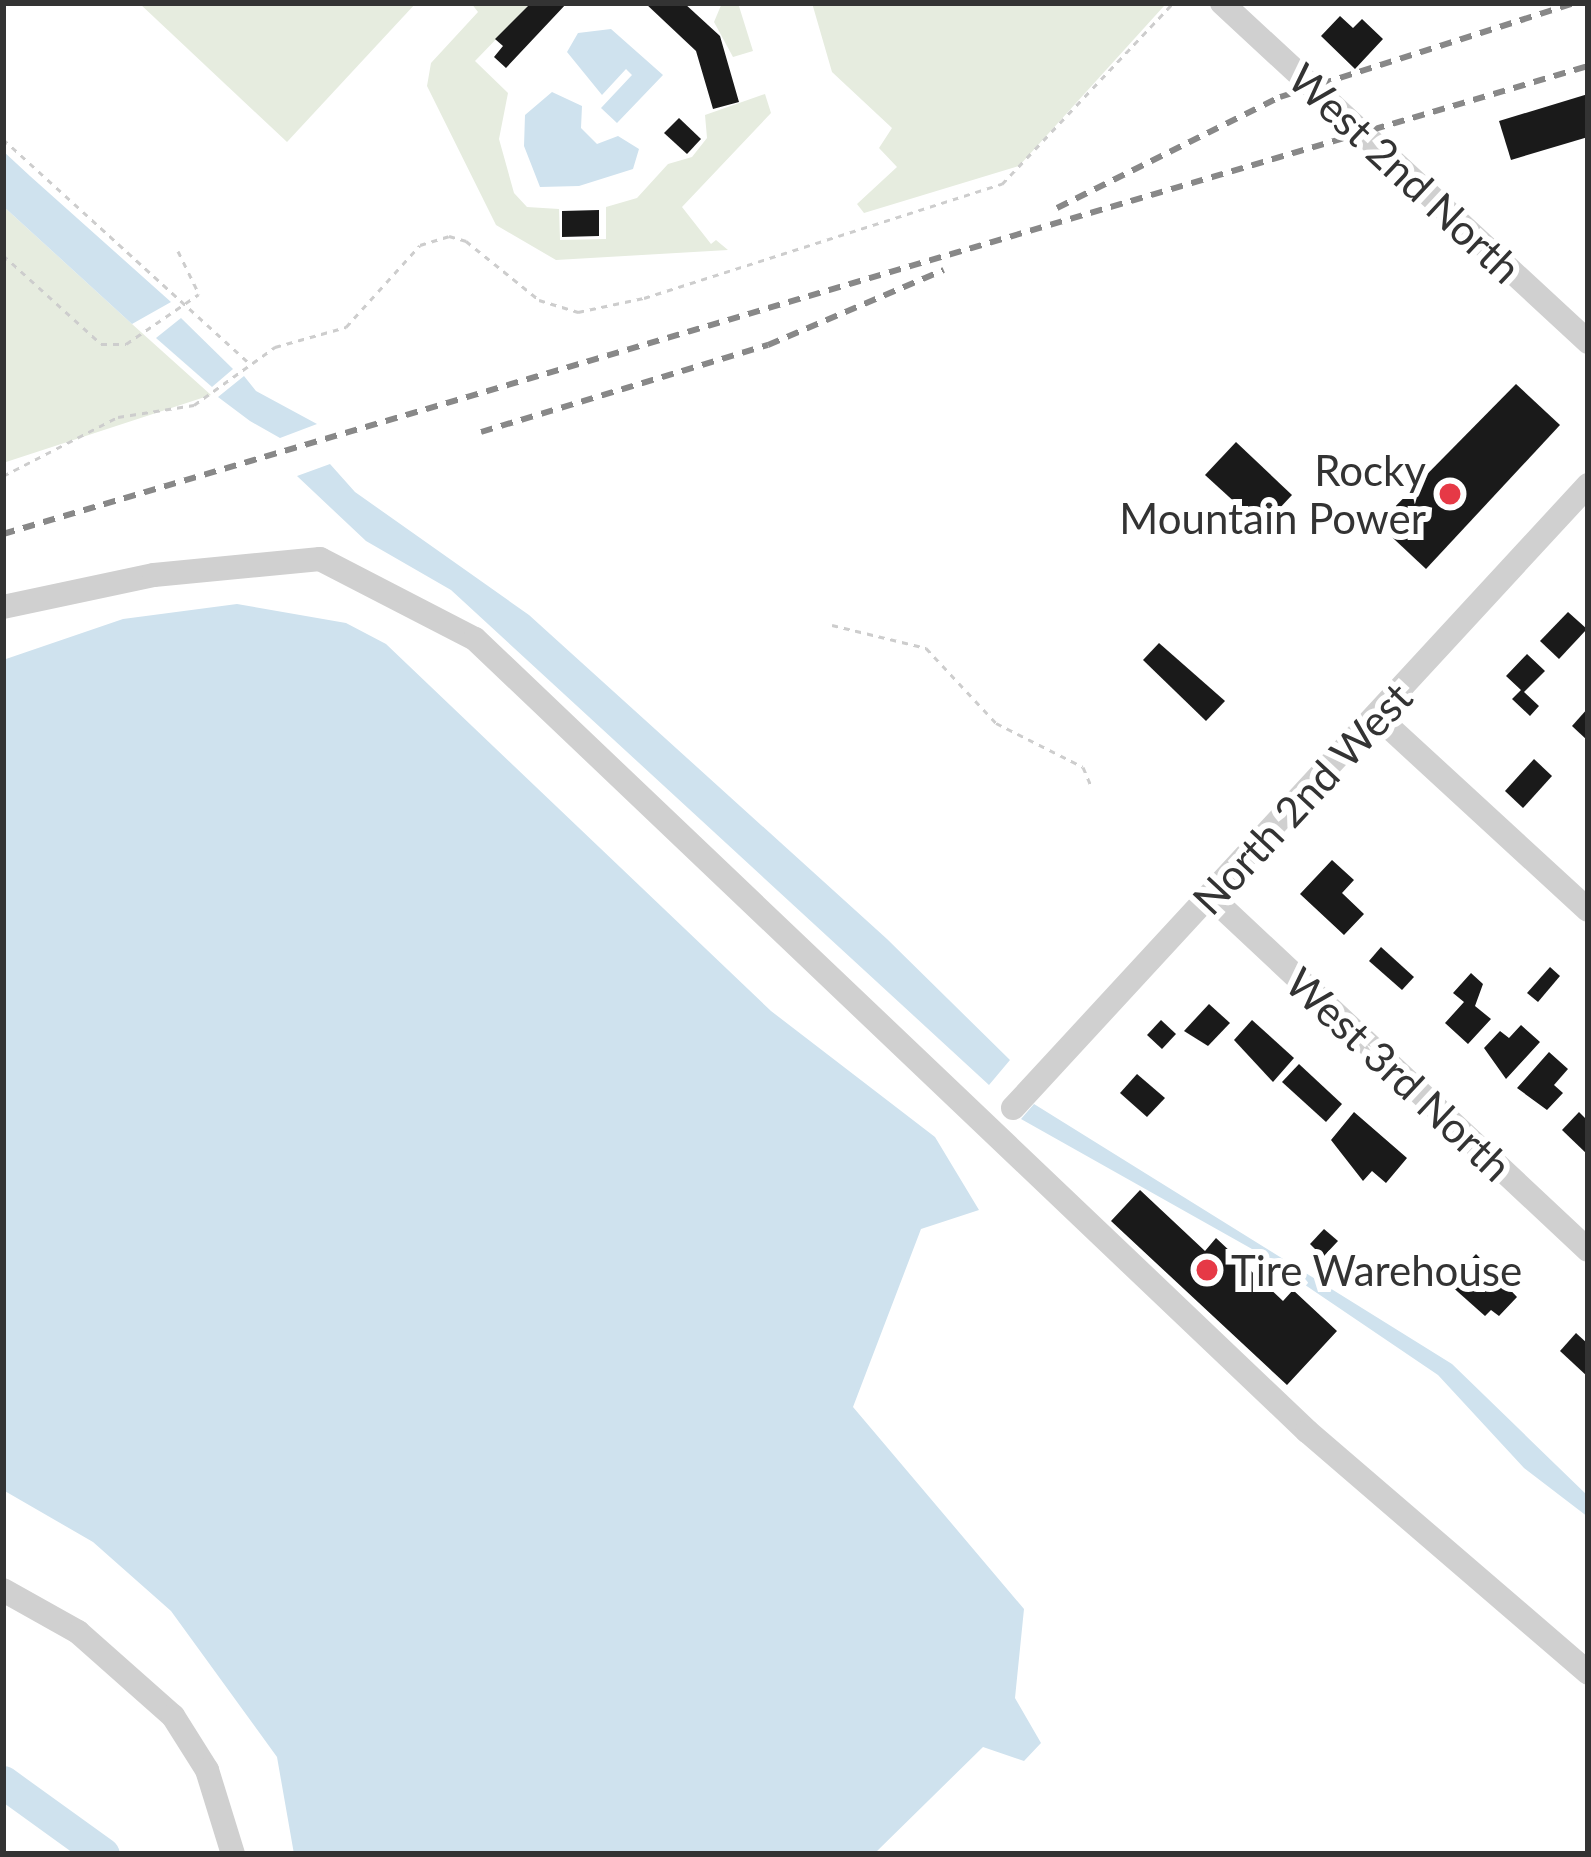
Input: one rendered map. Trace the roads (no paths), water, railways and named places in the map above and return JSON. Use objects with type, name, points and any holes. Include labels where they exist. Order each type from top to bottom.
[{"type":"street","name":"West 2nd North","points":[[1222,3],[1588,342]]},
{"type":"street","name":"North 2nd West","points":[[1013,1108],[1588,485]]},
{"type":"street","points":[[3,607],[199,568],[320,559],[476,639],[1307,1431],[1588,1672]]},
{"type":"street","points":[[1378,717],[1588,910]]},
{"type":"street","name":"West 3rd North","points":[[1211,897],[1588,1250]]},
{"type":"street","points":[[3,1590],[78,1632],[136,1676],[173,1717],[207,1770],[233,1854]]},
{"type":"water","points":[[611,29],[663,75],[617,123],[601,108],[632,75],[626,69],[602,95],[567,52],[578,33]]},
{"type":"water","points":[[552,92],[582,106],[581,128],[597,144],[618,136],[639,149],[633,169],[579,186],[540,187],[524,146],[525,115]]},
{"type":"water","points":[[3,151],[171,302],[132,324],[3,206]]},
{"type":"water","points":[[181,318],[233,369],[212,387],[156,338]]},
{"type":"water","points":[[244,376],[256,391],[317,424],[280,438],[250,421],[218,397]]},
{"type":"water","points":[[330,464],[355,492],[529,615],[887,939],[1010,1060],[989,1085],[451,590],[366,541],[297,476]]},
{"type":"water","points":[[237,604],[346,623],[386,644],[771,1011],[935,1137],[979,1210],[921,1229],[853,1407],[1024,1609],[1015,1698],[1041,1743],[1024,1761],[983,1747],[874,1854],[294,1854],[277,1757],[171,1611],[93,1542],[3,1490],[3,660],[123,619]]},
{"type":"water","points":[[1034,1104],[1452,1364],[1588,1496],[1588,1517],[1524,1468],[1438,1375],[1252,1249],[1021,1119]]},
{"type":"waterway","points":[[3,1782],[103,1854]]},
{"type":"railway","points":[[1057,208],[1280,97],[1575,3]]},
{"type":"railway","points":[[3,534],[1588,66]]},
{"type":"railway","points":[[481,432],[768,345],[944,270]]},
{"type":"place","name":"Rocky Mountain Power","points":[[1450,494]]},
{"type":"place","name":"Tire Warehouse","points":[[1207,1270]]}]
